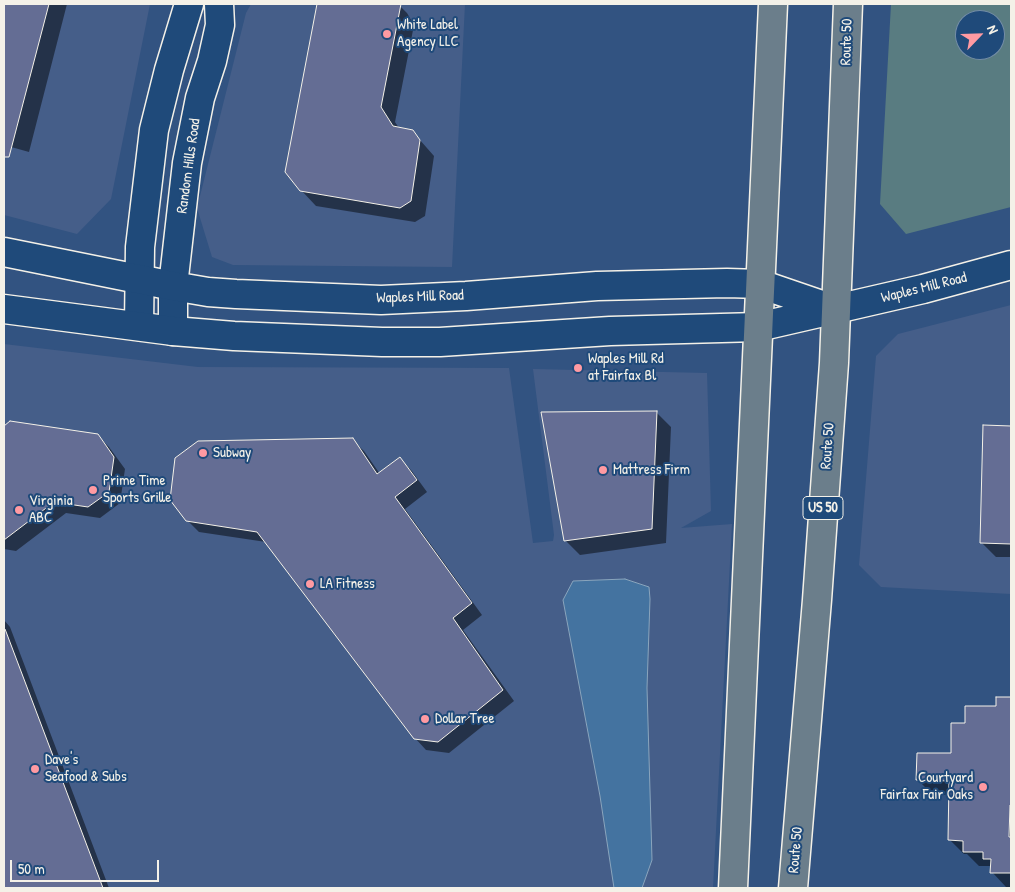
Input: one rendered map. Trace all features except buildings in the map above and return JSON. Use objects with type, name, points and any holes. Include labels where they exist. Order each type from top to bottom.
[{"type":"main road","points":[[138,326],[140,247],[154,130],[169,70],[189,4]]},
{"type":"main road","name":"Random Hills Road","points":[[173,331],[173,286],[187,162],[200,98],[212,61],[220,25],[219,4]]},
{"type":"main road","points":[[733,888],[773,4]]},
{"type":"main road","name":"Route 50","points":[[793,888],[817,590],[836,310],[848,4]]},
{"type":"main road","name":"Waples Mill Road","points":[[4,252],[173,286],[208,292],[236,294],[381,300],[466,296],[597,286],[727,283],[760,284],[836,310]]},
{"type":"main road","name":"Waples Mill Road","points":[[4,310],[173,331],[234,336],[382,342],[440,342],[610,331],[758,327],[931,287],[1011,264]]},
{"type":"shaded area","points":[[4,4],[150,4],[111,199],[77,234],[4,215]]},
{"type":"shaded area","points":[[251,4],[465,4],[452,267],[233,265],[212,257],[197,208],[246,13]]},
{"type":"shaded area","points":[[1011,305],[1011,594],[881,587],[859,565],[876,356],[898,334]]},
{"type":"shaded area","points":[[4,344],[198,367],[509,368],[533,543],[553,541],[554,535],[533,369],[707,373],[711,511],[681,528],[732,524],[713,888],[4,888]]},
{"type":"shaded area","points":[[625,579],[649,587],[650,599],[647,688],[652,860],[642,888],[614,888],[600,796],[563,600],[573,581]]},
{"type":"green space","points":[[891,4],[1011,4],[1011,207],[906,234],[880,204]]},
{"type":"place","name":"White Label Agency LLC","points":[[387,34]]},
{"type":"place","name":"Waples Mill Rd at Fairfax Bl","points":[[578,368]]},
{"type":"place","name":"Subway","points":[[203,453]]},
{"type":"place","name":"Mattress Firm","points":[[603,470]]},
{"type":"place","name":"Prime Time Sports Grille","points":[[93,490]]},
{"type":"place","name":"Virginia ABC","points":[[19,510]]},
{"type":"place","name":"LA Fitness","points":[[310,584]]},
{"type":"place","name":"Dollar Tree","points":[[425,719]]},
{"type":"place","name":"Dave's Seafood & Subs","points":[[35,769]]},
{"type":"place","name":"Courtyard Fairfax Fair Oaks","points":[[983,787]]}]
